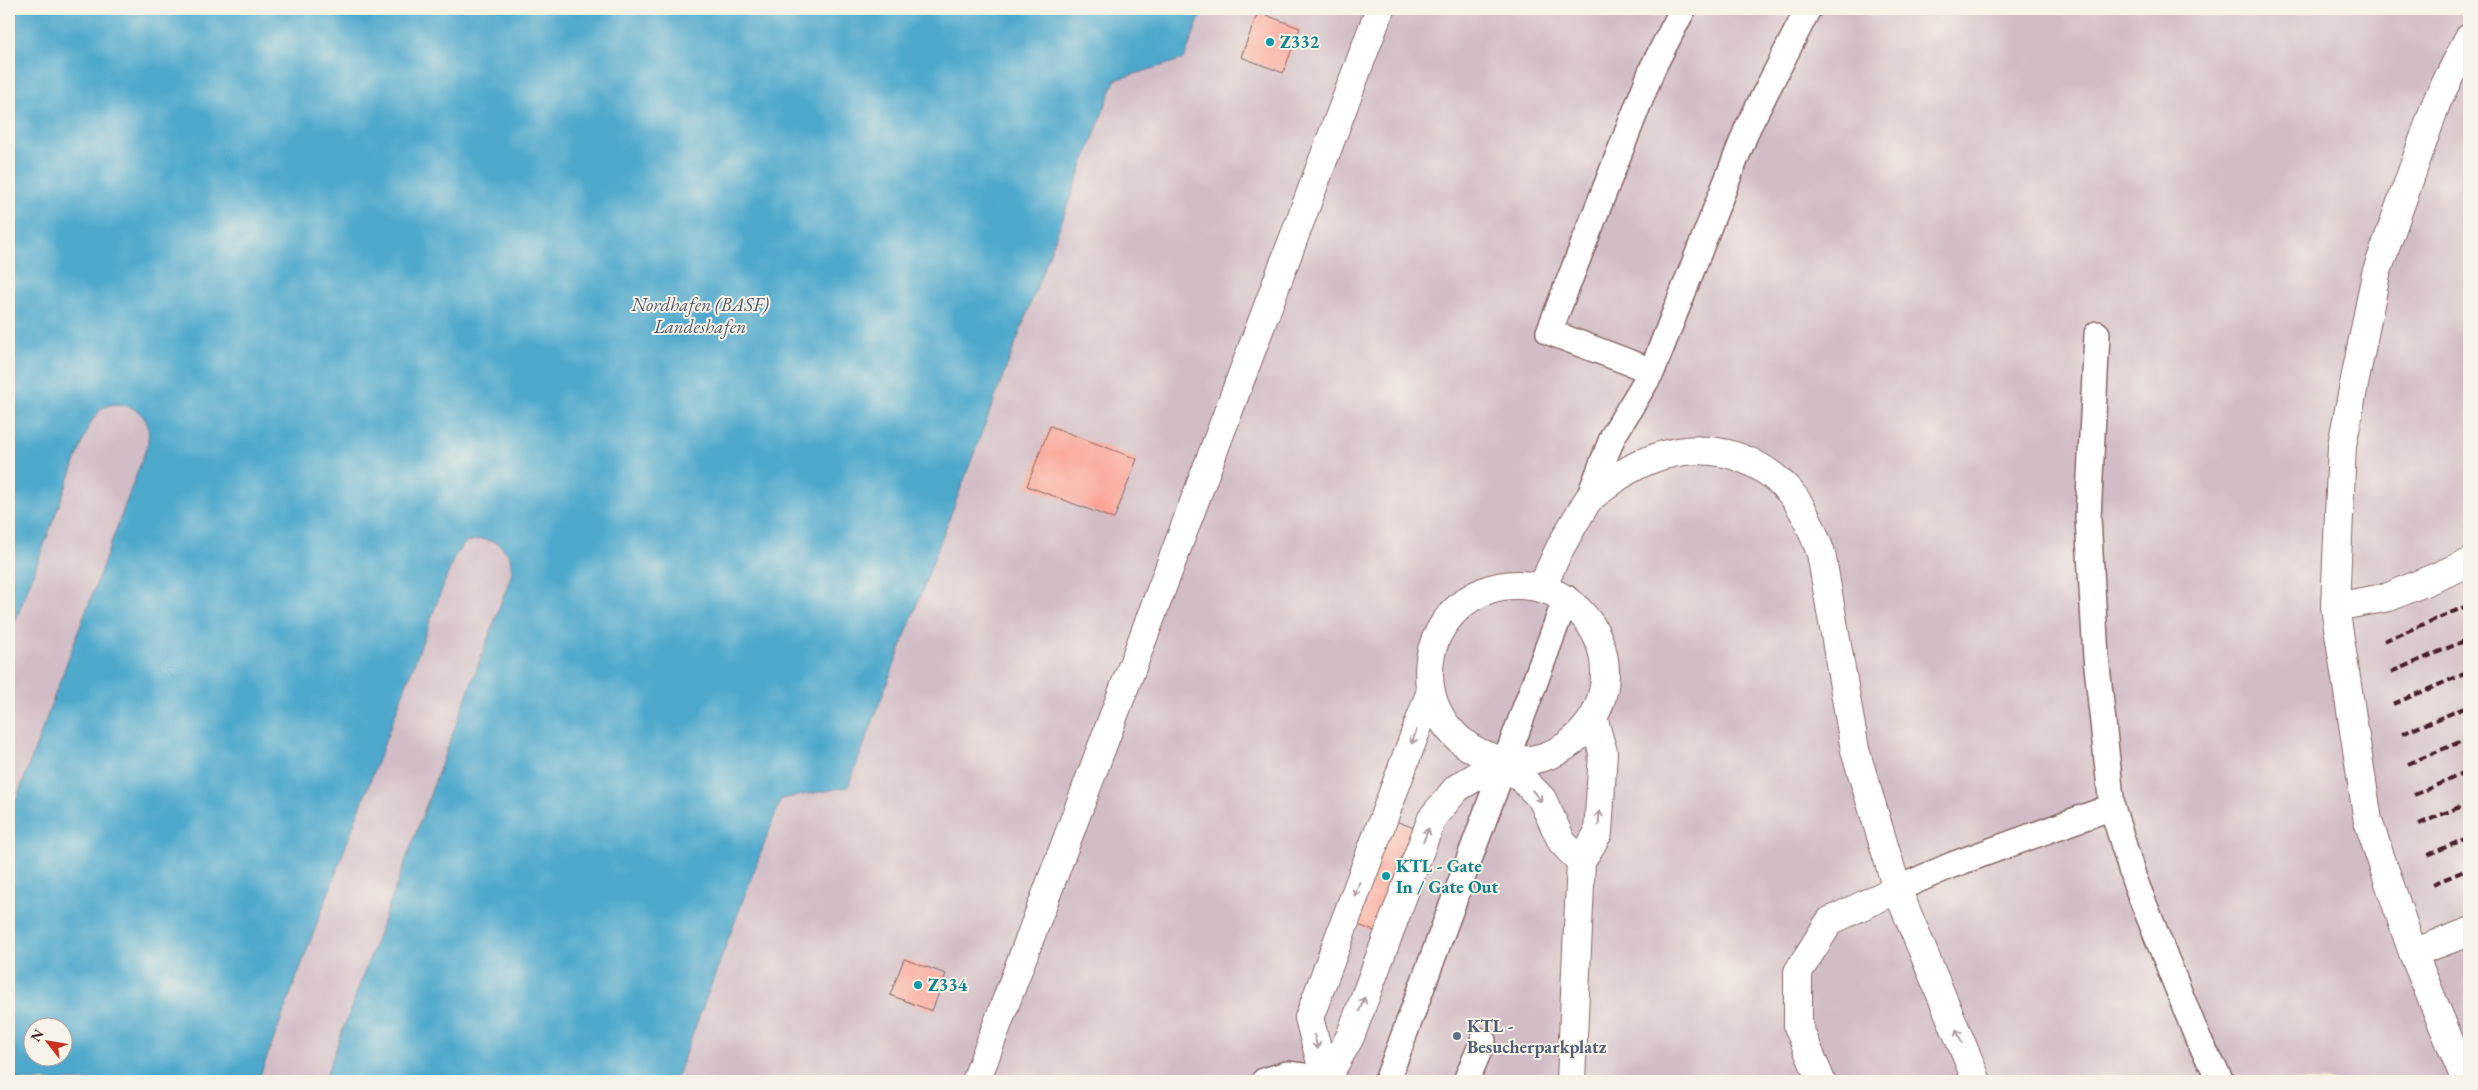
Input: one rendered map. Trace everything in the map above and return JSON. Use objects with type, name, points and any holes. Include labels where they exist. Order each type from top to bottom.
[{"type":"street","points":[[976,1081],[1380,9]]},
{"type":"street","points":[[2466,1081],[2413,953],[2368,821],[2335,607],[2342,445],[2376,274],[2437,101],[2469,37]]},
{"type":"street","points":[[1555,593],[1553,559],[1588,500],[1625,470],[1663,453],[1690,449],[1712,451],[1742,458],[1769,472],[1792,494],[1811,526],[1821,553],[1855,750],[1897,889],[1977,1081]]},
{"type":"street","points":[[2335,607],[2389,598],[2469,563]]},
{"type":"street","points":[[1522,584],[1555,593],[1582,613],[1596,631],[1604,652],[1606,675],[1602,697],[1593,718],[1577,738],[1555,753],[1530,760],[1504,760],[1471,748],[1457,737],[1441,716],[1431,691],[1429,668],[1434,646],[1443,624],[1458,607],[1478,594],[1499,586],[1522,584]]},
{"type":"street","points":[[1326,1080],[1309,1018],[1431,691]]},
{"type":"street","points":[[1571,1081],[1581,862],[1598,833],[1603,752],[1593,718]]},
{"type":"street","points":[[1504,760],[1542,799],[1562,842],[1581,862]]},
{"type":"street","points":[[1326,1080],[1350,1037],[1432,818],[1457,788],[1504,760]]},
{"type":"street","points":[[1821,1081],[1798,1026],[1798,972],[1830,921],[1897,889]]},
{"type":"street","points":[[2413,953],[2469,932]]},
{"type":"lane","points":[[1652,371],[1549,332],[1653,67],[1683,9]]},
{"type":"lane","points":[[1588,500],[1613,436],[1652,371],[1748,127],[1808,9]]},
{"type":"lane","points":[[2097,334],[2088,518],[2096,657],[2112,807],[2134,879],[2198,1039],[2221,1081]]},
{"type":"lane","points":[[1387,1081],[1504,760],[1555,593]]},
{"type":"lane","points":[[1897,889],[1952,864],[2112,807]]},
{"type":"lane","points":[[1466,1081],[1483,1041]]},
{"type":"lane","points":[[1264,1081],[1287,1074],[1326,1080]]},
{"type":"shaded area","points":[[9,9],[2469,9],[2469,1081],[9,1081]]},
{"type":"water","name":"Nordhafen (BASF) Landeshafen","points":[[9,9],[1203,9],[1184,59],[1115,80],[848,787],[781,799],[675,1081],[324,1081],[512,573],[510,556],[498,543],[482,539],[466,542],[454,557],[258,1081],[9,1081],[9,819],[148,443],[146,421],[142,415],[130,407],[116,404],[109,405],[103,408],[90,423],[9,638]]},
{"type":"building","name":"Z332","points":[[1258,12],[1300,28],[1283,73],[1241,57]]},
{"type":"building","points":[[1050,426],[1137,459],[1114,519],[1027,486]]},
{"type":"building","name":"KTL - Gate In / Gate Out","points":[[1380,815],[1430,834],[1391,937],[1341,919]]},
{"type":"building","name":"Z334","points":[[904,959],[946,974],[932,1011],[890,995]]},
{"type":"railway","points":[[2384,641],[2469,605]]},
{"type":"railway","points":[[2391,672],[2469,639]]},
{"type":"railway","points":[[2393,704],[2469,672]]},
{"type":"railway","points":[[2402,734],[2469,706]]},
{"type":"railway","points":[[2408,764],[2469,738]]},
{"type":"railway","points":[[2414,795],[2469,771]]},
{"type":"railway","points":[[2419,824],[2469,803]]},
{"type":"railway","points":[[2428,855],[2469,837]]},
{"type":"railway","points":[[2433,884],[2469,869]]},
{"type":"place","name":"Z332","points":[[1270,42]]},
{"type":"place","name":"KTL - Gate In / Gate Out","points":[[1386,876]]},
{"type":"place","name":"Z334","points":[[918,985]]},
{"type":"place","name":"KTL - Besucherparkplatz","points":[[1457,1036]]}]
